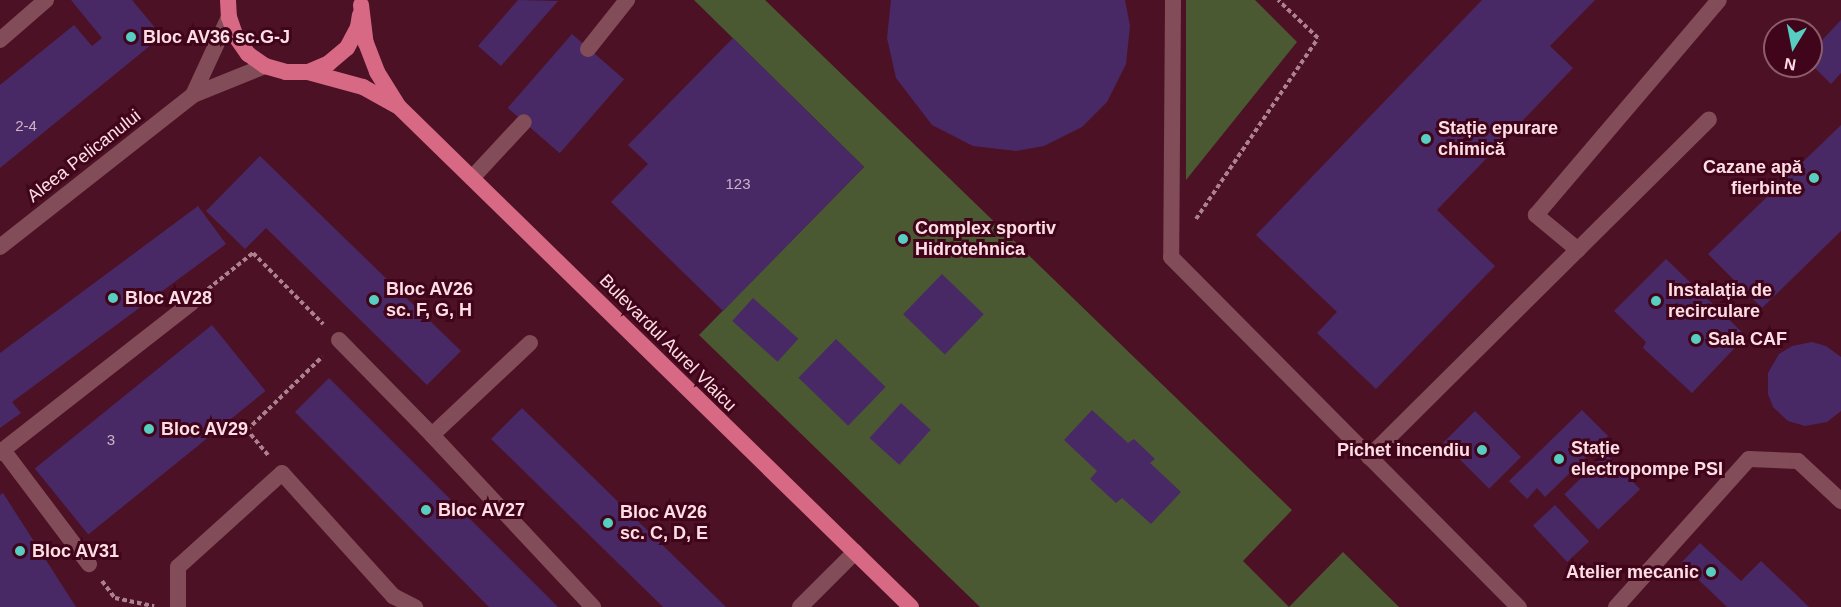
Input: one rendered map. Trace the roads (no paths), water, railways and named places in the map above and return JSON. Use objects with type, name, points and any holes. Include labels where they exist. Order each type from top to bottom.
[{"type":"main road","points":[[308,72],[329,63],[346,48],[358,27],[361,2]]},
{"type":"main road","name":"Bulevardul Aurel Vlaicu","points":[[361,2],[366,43],[377,72],[398,106],[911,607]]},
{"type":"main road","points":[[229,8],[236,37],[248,54],[266,66]]},
{"type":"main road","name":"Bulevardul Aurel Vlaicu","points":[[266,66],[286,72],[308,72],[363,87],[398,106]]},
{"type":"street","points":[[0,40],[46,0]]},
{"type":"street","points":[[588,49],[627,0]]},
{"type":"street","points":[[1173,0],[1170,257],[1519,607]]},
{"type":"street","points":[[1578,250],[1536,215],[1719,0]]},
{"type":"street","name":"Aleea Pelicanului","points":[[193,95],[229,8]]},
{"type":"street","name":"Aleea Pelicanului","points":[[0,247],[193,95],[266,66]]},
{"type":"street","points":[[1370,457],[1709,119]]},
{"type":"street","points":[[472,178],[524,122]]},
{"type":"street","points":[[89,564],[1,452],[191,303]]},
{"type":"street","points":[[339,340],[432,435],[593,607]]},
{"type":"street","points":[[432,435],[530,343]]},
{"type":"street","points":[[1616,607],[1749,459],[1798,461],[1841,501]]},
{"type":"street","points":[[178,607],[178,567],[282,473],[393,596],[415,607]]},
{"type":"street","points":[[800,607],[855,552]]},
{"type":"place","name":"Bloc AV36 sc.G-J","points":[[131,37]]},
{"type":"place","name":"Stație epurare chimică","points":[[1426,139]]},
{"type":"place","name":"Cazane apă fierbinte","points":[[1814,178]]},
{"type":"place","name":"Complex sportiv Hidrotehnica","points":[[903,239]]},
{"type":"place","name":"Bloc AV28","points":[[113,298]]},
{"type":"place","name":"Bloc AV26 sc. F, G, H","points":[[374,300]]},
{"type":"place","name":"Instalația de recirculare","points":[[1656,301]]},
{"type":"place","name":"Sala CAF","points":[[1696,339]]},
{"type":"place","name":"Bloc AV29","points":[[149,429]]},
{"type":"place","name":"Pichet incendiu","points":[[1482,450]]},
{"type":"place","name":"Stație electropompe PSI","points":[[1559,459]]},
{"type":"place","name":"Bloc AV27","points":[[426,510]]},
{"type":"place","name":"Bloc AV26 sc. C, D, E","points":[[608,523]]},
{"type":"place","name":"Bloc AV31","points":[[20,551]]},
{"type":"place","name":"Atelier mecanic","points":[[1711,572]]}]
